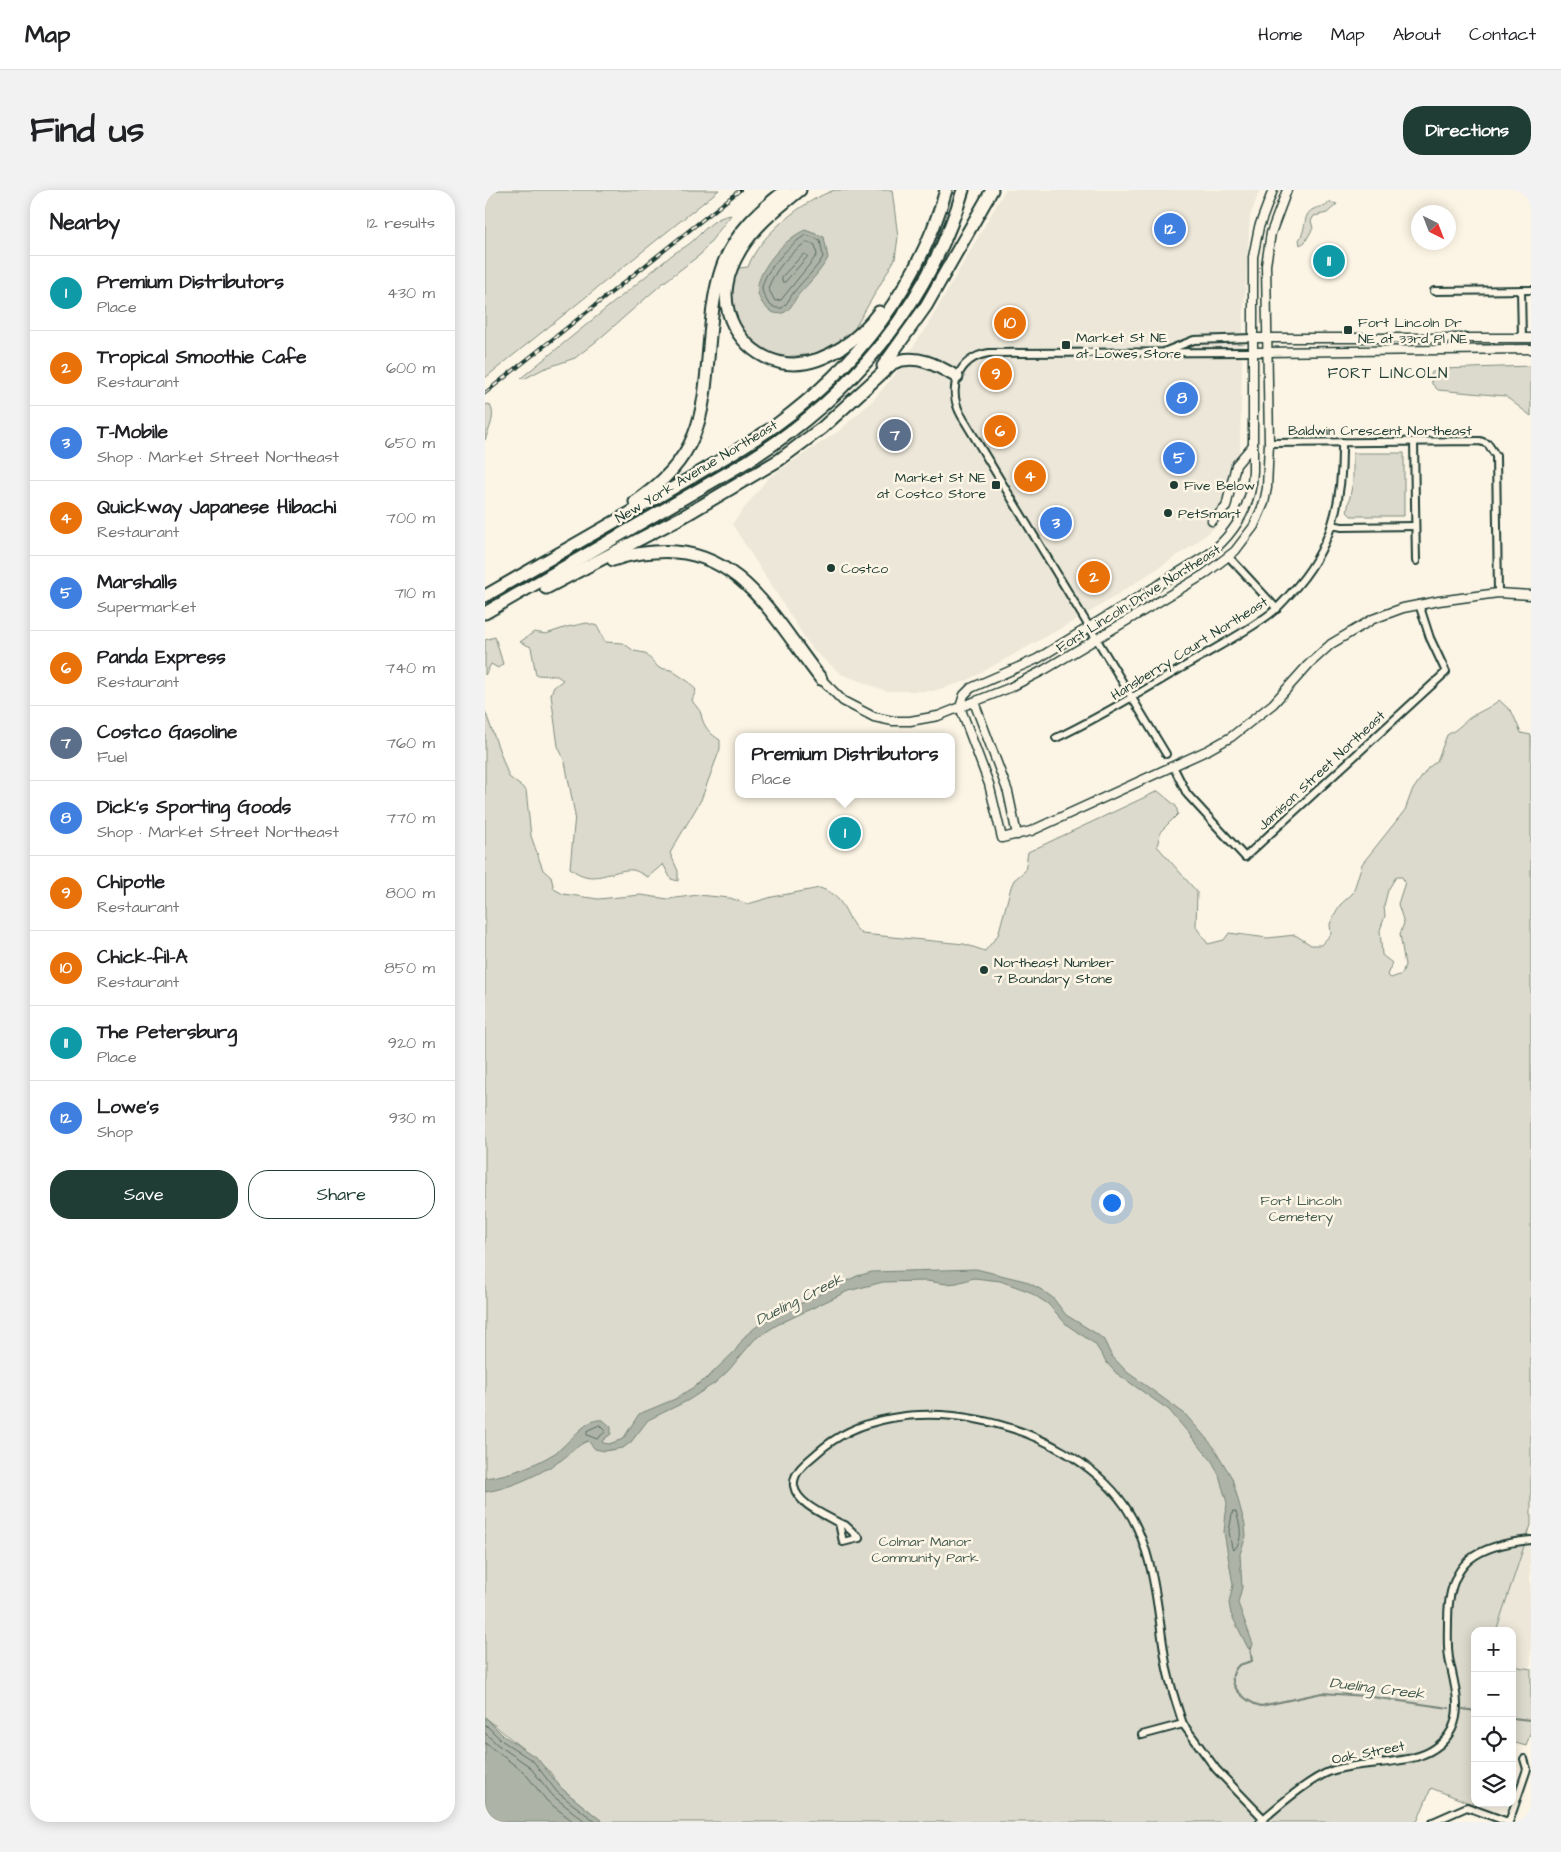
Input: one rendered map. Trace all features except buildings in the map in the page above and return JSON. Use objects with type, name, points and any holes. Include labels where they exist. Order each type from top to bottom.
[{"type":"highway","points":[[550,559],[649,493],[670,474],[686,454],[694,438],[701,414],[714,296],[721,270],[729,252],[745,227],[786,190]]},
{"type":"highway","points":[[801,190],[754,230],[736,259],[727,284],[728,308],[738,334],[759,353],[779,362],[795,364],[821,358],[847,344],[861,332],[888,299],[934,228]]},
{"type":"highway","name":"New York Avenue Northeast","points":[[485,596],[744,446],[803,404],[843,367],[878,326],[914,271],[934,228],[946,190]]},
{"type":"highway","name":"New York Avenue Northeast","points":[[485,614],[761,452],[825,403],[871,356],[914,300],[942,248],[963,190]]},
{"type":"highway","points":[[873,380],[926,306],[992,190]]},
{"type":"highway","points":[[546,588],[684,516],[779,460],[822,428],[893,363],[912,359],[926,361],[957,377]]},
{"type":"highway","points":[[485,614],[630,555],[679,551],[703,556],[726,567],[746,582],[821,679]]},
{"type":"street","name":"Fort Lincoln Drive Northeast","points":[[960,707],[964,695],[971,688],[1030,663],[1209,554],[1227,538],[1241,518],[1250,496],[1253,480],[1255,248],[1261,219],[1273,190]]},
{"type":"street","name":"Fort Lincoln Drive Northeast","points":[[821,679],[843,701],[857,710],[882,719],[919,720],[974,702],[1038,674],[1205,574],[1229,557],[1245,540],[1261,510],[1268,480],[1267,248],[1274,221],[1287,190]]},
{"type":"street","points":[[1521,290],[1522,338]]},
{"type":"street","points":[[1434,291],[1531,290]]},
{"type":"street","points":[[1166,351],[1193,340],[1253,338],[1531,338]]},
{"type":"street","points":[[1369,339],[1369,350]]},
{"type":"street","points":[[1166,754],[961,415],[954,398],[957,377],[970,360],[989,353],[1531,349]]},
{"type":"street","name":"Baldwin Crescent Northeast","points":[[1269,443],[1480,441],[1490,445],[1494,451],[1498,593]]},
{"type":"street","name":"Hansberry Court Northeast","points":[[1056,738],[1132,698],[1243,632],[1277,609],[1307,574],[1321,552],[1332,525],[1341,488],[1342,442]]},
{"type":"street","points":[[1414,442],[1416,561]]},
{"type":"street","points":[[1213,521],[1227,507],[1236,465],[1253,445]]},
{"type":"street","points":[[1332,525],[1345,527],[1415,526]]},
{"type":"street","points":[[1229,557],[1277,609]]},
{"type":"street","points":[[960,707],[992,794],[1002,838],[1017,835],[1208,750],[1245,727],[1273,704],[1317,657],[1344,635],[1378,617],[1419,604],[1498,593],[1531,595]]},
{"type":"street","name":"Jamison Street Northeast","points":[[1173,766],[1187,794],[1245,857],[1446,672],[1430,638],[1419,604]]},
{"type":"street","points":[[974,702],[1008,792],[1017,835]]},
{"type":"street","points":[[839,1523],[805,1503],[798,1495],[794,1485],[795,1476],[801,1468],[835,1439],[870,1422],[919,1415],[960,1418],[1002,1427],[1056,1448],[1089,1468],[1103,1480],[1125,1507],[1143,1540],[1150,1568],[1171,1688],[1183,1724],[1210,1762],[1262,1821]]},
{"type":"street","name":"Oak Street","points":[[1262,1821],[1329,1772],[1344,1767],[1400,1760],[1433,1749],[1449,1734],[1456,1715],[1457,1706],[1448,1644],[1448,1601],[1454,1580],[1467,1561],[1483,1549],[1503,1543],[1531,1540]]},
{"type":"street","points":[[1142,1735],[1183,1724]]},
{"type":"street","points":[[1433,1822],[1467,1807],[1508,1822],[1527,1769],[1524,1759]]},
{"type":"shaded area","points":[[1005,190],[1260,190],[1250,216],[1243,325],[1239,487],[1218,525],[1189,548],[1092,611],[966,681],[933,691],[886,691],[841,674],[812,649],[732,524],[768,478],[840,430],[871,402],[894,376],[927,326]]},
{"type":"shaded area","points":[[1530,1524],[1531,1698],[1516,1698],[1516,1627],[1497,1627]]},
{"type":"green space","points":[[485,190],[719,190],[485,378]]},
{"type":"green space","points":[[835,190],[892,190],[898,237],[895,259],[852,333],[814,354],[784,357],[770,353],[749,339],[734,314],[731,294],[735,275],[739,268],[748,267],[762,243],[784,220],[810,202]]},
{"type":"green space","points":[[1329,202],[1337,204],[1327,213],[1314,216],[1311,221],[1313,228],[1305,242],[1300,245],[1299,240],[1308,214],[1312,210],[1326,206]]},
{"type":"green space","points":[[731,215],[701,254],[663,283],[575,358],[543,369],[524,379],[521,378],[672,255],[689,244],[713,222],[724,216]]},
{"type":"green space","points":[[1531,366],[1531,416],[1505,396],[1438,390],[1432,384],[1431,373],[1440,369]]},
{"type":"green space","points":[[489,404],[492,417],[485,440],[485,405]]},
{"type":"green space","points":[[1353,453],[1404,453],[1404,516],[1351,516],[1347,512],[1353,481]]},
{"type":"green space","points":[[587,623],[597,626],[605,642],[623,643],[634,651],[645,653],[659,668],[671,670],[689,682],[696,690],[692,700],[700,712],[705,726],[720,740],[720,749],[701,800],[670,853],[678,871],[678,881],[671,879],[663,864],[648,877],[637,871],[625,870],[595,877],[579,874],[570,868],[575,815],[565,762],[558,746],[551,695],[553,688],[563,680],[557,676],[536,675],[531,647],[520,642],[534,632],[546,634]]},
{"type":"green space","points":[[495,637],[503,664],[498,668],[491,664],[485,675],[485,640]]},
{"type":"green space","points":[[1499,700],[1512,712],[1521,733],[1531,735],[1531,1525],[1497,1627],[1471,1627],[1471,1804],[1431,1788],[1417,1822],[603,1822],[561,1788],[550,1772],[485,1717],[485,711],[509,777],[526,790],[531,836],[543,870],[551,877],[554,889],[563,894],[598,899],[641,895],[668,899],[698,895],[730,898],[748,904],[772,897],[820,888],[836,897],[862,934],[964,944],[985,951],[998,935],[1011,887],[1014,880],[1025,871],[1028,852],[1158,791],[1176,806],[1178,814],[1161,831],[1157,846],[1197,892],[1196,927],[1208,944],[1224,940],[1229,933],[1268,938],[1295,935],[1311,945],[1321,945],[1331,934],[1330,924],[1340,905],[1353,893],[1362,864],[1405,810],[1412,791],[1428,768],[1437,761],[1447,735],[1470,717]],"holes":[[[1396,877],[1402,877],[1405,882],[1398,904],[1404,923],[1400,934],[1405,965],[1402,974],[1391,978],[1387,975],[1392,963],[1382,955],[1380,930],[1385,916],[1384,906],[1388,890]]]},
{"type":"green space","points":[[1516,1667],[1531,1669],[1531,1731],[1526,1746],[1516,1743]]},
{"type":"water","points":[[805,230],[824,237],[828,258],[789,308],[779,314],[774,313],[764,306],[761,301],[758,295],[758,284],[765,268],[776,252],[790,239]]},
{"type":"water","points":[[976,1269],[1025,1281],[1053,1298],[1066,1315],[1104,1340],[1111,1355],[1127,1372],[1185,1414],[1213,1446],[1232,1478],[1245,1525],[1246,1536],[1240,1554],[1242,1587],[1238,1603],[1253,1644],[1251,1650],[1248,1648],[1231,1614],[1229,1603],[1233,1585],[1224,1532],[1227,1503],[1219,1475],[1212,1461],[1169,1410],[1116,1373],[1095,1344],[1067,1325],[1048,1304],[1028,1291],[1000,1281],[974,1278],[946,1284],[927,1281],[883,1282],[848,1291],[777,1325],[755,1339],[728,1371],[715,1383],[687,1401],[648,1420],[631,1442],[623,1448],[604,1451],[595,1449],[588,1441],[584,1442],[560,1461],[543,1471],[514,1484],[485,1492],[485,1478],[512,1472],[547,1458],[584,1427],[597,1420],[603,1420],[611,1427],[611,1434],[602,1441],[603,1443],[609,1444],[623,1439],[639,1414],[675,1399],[706,1379],[735,1351],[745,1336],[761,1323],[857,1276],[872,1272]]},
{"type":"water","points":[[485,1717],[504,1736],[537,1758],[561,1788],[603,1822],[492,1822],[485,1816]]},
{"type":"waterway","name":"Dueling Creek","points":[[1250,1648],[1252,1661],[1239,1665],[1234,1671],[1233,1678],[1237,1690],[1254,1704],[1261,1706],[1322,1693],[1365,1696],[1449,1708]]},
{"type":"waterway","points":[[1463,1709],[1471,1710]]},
{"type":"waterway","points":[[1516,1718],[1531,1720]]},
{"type":"railway","points":[[485,393],[740,190]]},
{"type":"place","name":"Lowe's","points":[[1170,229]]},
{"type":"place","name":"The Petersburg","points":[[1329,261]]},
{"type":"place","name":"Chick-fil-A","points":[[1010,323]]},
{"type":"place","name":"Fort Lincoln Dr NE at 33rd Pl NE","points":[[1348,330]]},
{"type":"place","name":"Market St NE at Lowes Store","points":[[1066,345]]},
{"type":"place","name":"Chipotle","points":[[996,374]]},
{"type":"place","name":"Dick's Sporting Goods","points":[[1182,398]]},
{"type":"place","name":"Panda Express","points":[[1000,431]]},
{"type":"place","name":"Costco Gasoline","points":[[895,435]]},
{"type":"place","name":"Marshalls","points":[[1179,458]]},
{"type":"place","name":"Quickway Japanese Hibachi","points":[[1030,476]]},
{"type":"place","name":"Market St NE at Costco Store","points":[[996,485]]},
{"type":"place","name":"Five Below","points":[[1174,485]]},
{"type":"place","name":"PetSmart","points":[[1168,513]]},
{"type":"place","name":"T-Mobile","points":[[1056,523]]},
{"type":"place","name":"Costco","points":[[831,568]]},
{"type":"place","name":"Tropical Smoothie Cafe","points":[[1094,577]]},
{"type":"place","name":"Premium Distributors","points":[[845,833]]},
{"type":"place","name":"Northeast Number 7 Boundary Stone","points":[[984,970]]},
{"type":"district","name":"FORT LINCOLN","points":[[1388,373]]},
{"type":"park label","name":"Fort Lincoln Cemetery","points":[[1301,1208]]},
{"type":"park label","name":"Colmar Manor Community Park","points":[[925,1549]]}]
